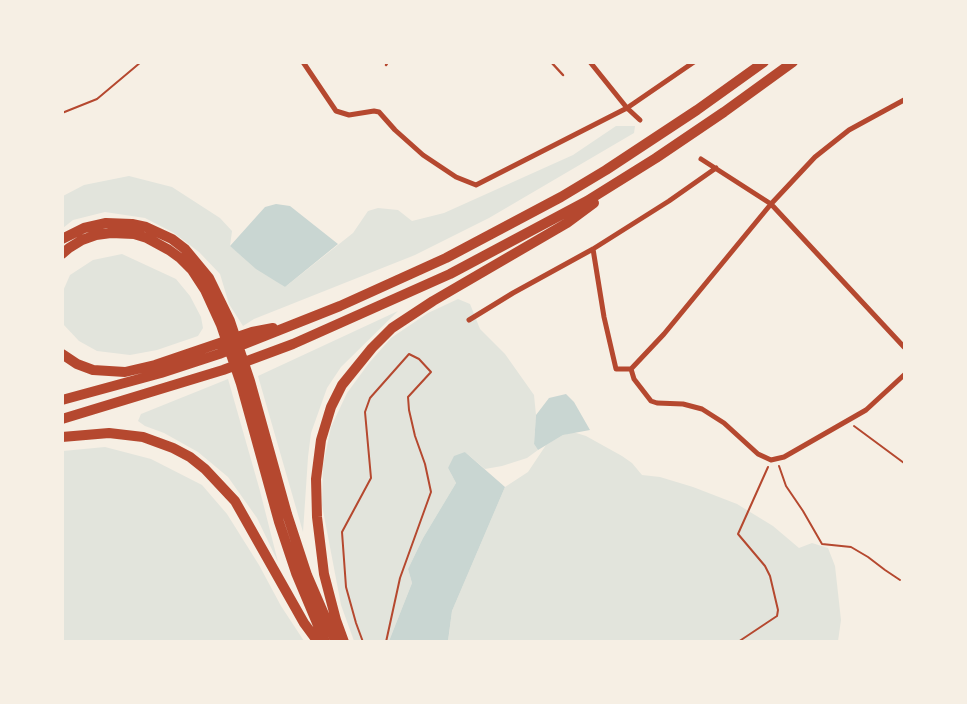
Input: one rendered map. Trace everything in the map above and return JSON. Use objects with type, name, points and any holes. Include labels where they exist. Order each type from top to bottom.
[{"type":"highway","points":[[62,400],[161,374],[218,354],[303,322],[446,258],[561,197],[681,121],[764,62]]},
{"type":"highway","points":[[344,642],[324,574],[317,516],[316,479],[321,440],[331,407],[342,385],[372,348],[392,328],[434,301],[567,223],[793,62]]},
{"type":"highway","points":[[62,419],[104,408],[223,370],[341,324],[450,274],[587,201],[656,158]]},
{"type":"highway","points":[[62,239],[84,228],[106,223],[132,224],[159,232],[172,239],[185,249],[209,278],[246,382],[307,575],[336,642]]},
{"type":"highway","points":[[62,254],[82,240],[96,235],[121,233],[147,238],[169,250],[192,270],[226,323]]},
{"type":"highway","points":[[62,354],[77,364],[93,370],[125,372],[155,365],[252,332],[303,322]]},
{"type":"highway","points":[[246,382],[279,522],[296,573],[325,642]]},
{"type":"highway","points":[[62,437],[108,433],[143,437],[173,448],[190,457],[205,469],[234,500],[304,623],[318,642]]},
{"type":"street","points":[[303,62],[336,111],[349,115],[379,112],[395,130],[423,155],[456,177],[476,185],[627,108],[694,62]]},
{"type":"street","points":[[590,62],[627,108],[640,120]]},
{"type":"street","points":[[593,249],[604,317],[616,369],[631,369],[664,334],[771,204],[816,157],[849,130],[904,100]]},
{"type":"street","points":[[701,159],[771,204],[904,347]]},
{"type":"street","points":[[469,320],[513,293],[593,249],[669,201],[716,168]]},
{"type":"street","points":[[631,369],[634,379],[651,400],[657,403],[683,404],[702,409],[724,423],[758,454],[771,460],[784,457],[866,410],[904,375]]},
{"type":"lane","points":[[551,62],[563,74]]},
{"type":"path","points":[[62,113],[97,99],[141,62]]},
{"type":"path","points":[[363,642],[346,587],[342,532],[371,478],[365,412],[370,398],[409,354],[420,359],[431,372],[408,397],[414,436],[425,464],[431,492],[400,578],[386,642]]},
{"type":"path","points":[[847,421],[904,463]]},
{"type":"path","points":[[777,459],[786,486],[822,544],[852,547],[900,580]]},
{"type":"path","points":[[738,642],[777,616],[778,610],[770,576],[765,566],[738,534],[771,460]]},
{"type":"shaded area","points":[[616,126],[635,126],[634,133],[489,218],[415,255],[254,319],[243,326],[229,304],[220,274],[199,252],[174,233],[145,218],[105,212],[73,220],[63,228],[63,196],[84,185],[129,176],[172,187],[220,218],[232,231],[230,246],[285,287],[353,233],[368,211],[378,208],[398,210],[412,221],[444,213],[573,155]]},
{"type":"shaded area","points":[[276,204],[290,206],[338,244],[285,287],[256,269],[230,246],[265,207]]},
{"type":"shaded area","points":[[122,254],[176,279],[190,296],[201,317],[203,328],[198,336],[157,350],[130,355],[97,351],[79,341],[63,324],[63,291],[70,275],[93,260]]},
{"type":"shaded area","points":[[458,299],[470,304],[480,329],[505,354],[534,395],[536,415],[534,444],[538,450],[527,458],[485,469],[465,452],[448,468],[456,483],[423,538],[408,569],[412,583],[389,641],[354,641],[341,605],[322,505],[323,465],[331,427],[347,393],[369,363],[391,338],[428,313]]},
{"type":"shaded area","points":[[398,311],[341,367],[327,388],[311,433],[303,532],[258,376]]},
{"type":"shaded area","points":[[228,379],[278,562],[257,518],[228,477],[198,452],[138,421],[141,414]]},
{"type":"shaded area","points":[[566,394],[574,402],[590,430],[563,435],[538,450],[534,444],[536,415],[549,398]]},
{"type":"shaded area","points":[[573,432],[586,436],[622,456],[632,463],[642,475],[660,477],[693,487],[737,504],[773,526],[799,548],[812,543],[828,548],[835,566],[841,620],[838,641],[448,642],[452,611],[505,487],[528,472],[546,445],[563,435]]},
{"type":"shaded area","points":[[105,447],[151,459],[202,485],[227,514],[259,565],[281,606],[304,641],[63,641],[63,451]]},
{"type":"shaded area","points":[[465,452],[505,487],[452,611],[448,641],[389,641],[412,583],[408,569],[423,538],[456,483],[448,468],[454,456]]}]
